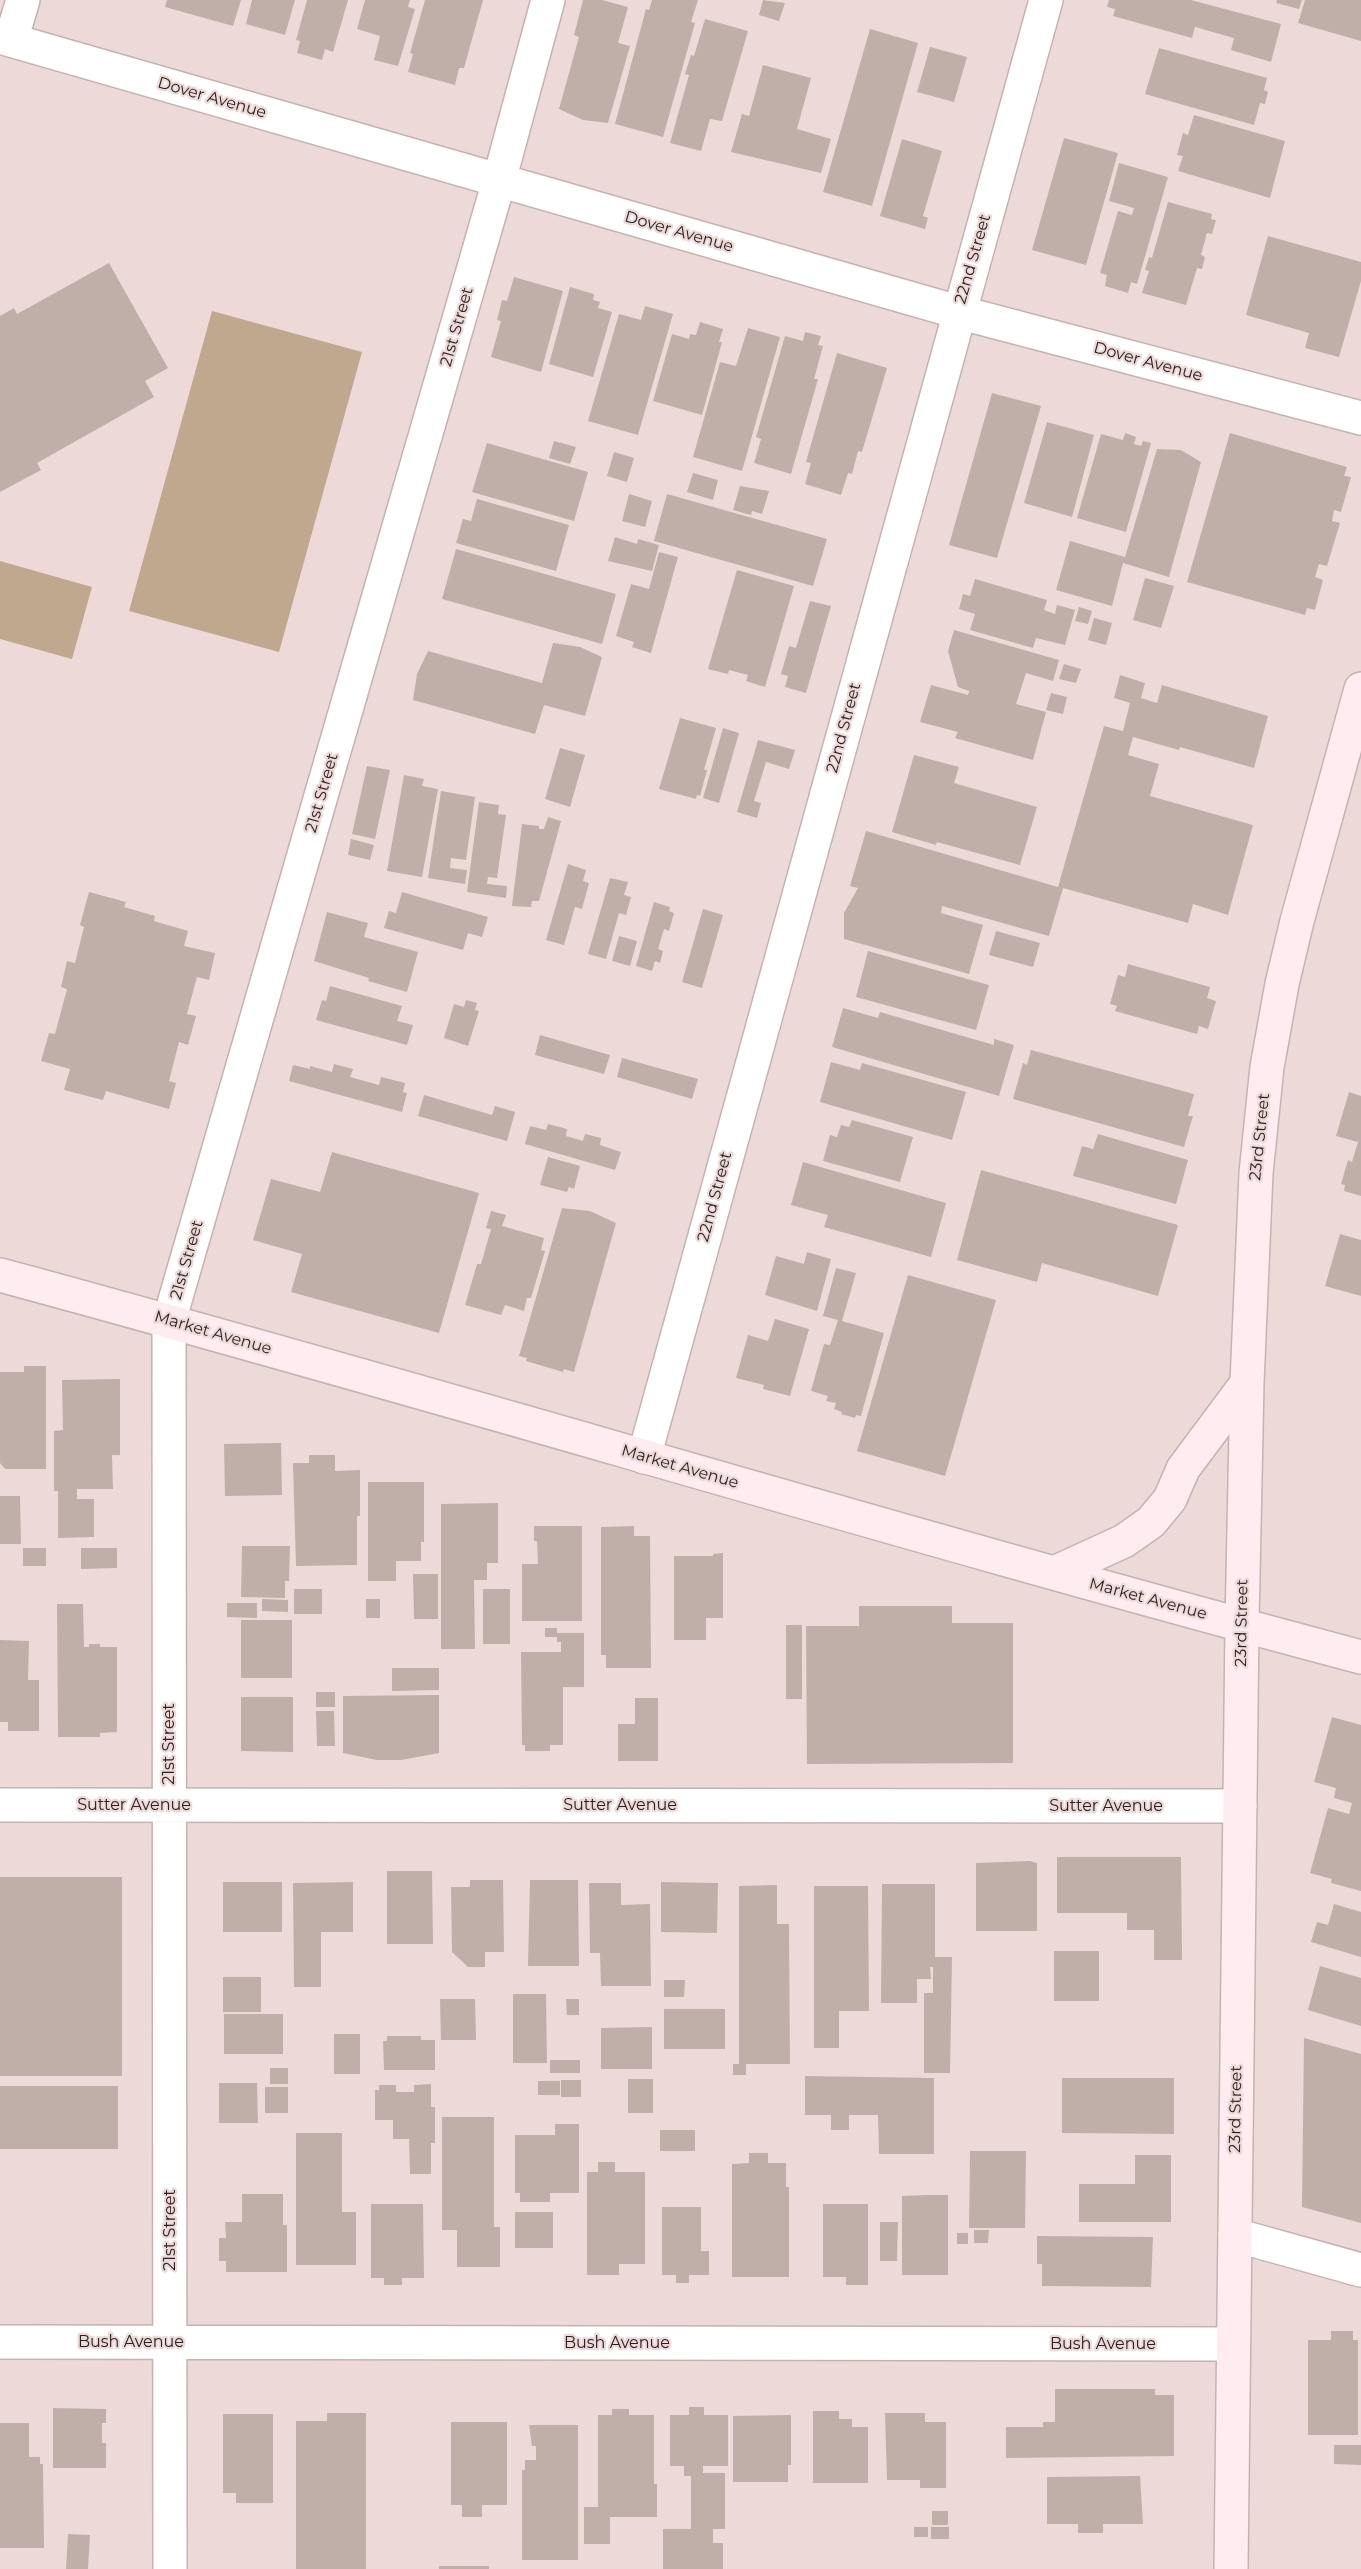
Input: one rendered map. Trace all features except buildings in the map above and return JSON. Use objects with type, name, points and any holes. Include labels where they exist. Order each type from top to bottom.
[{"type":"main road","name":"23rd Street","points":[[1231,2569],[1242,1625],[1247,1383],[1256,1173],[1270,1051],[1297,921],[1361,689]]},
{"type":"main road","name":"Market Avenue","points":[[0,1275],[1054,1573],[1361,1657]]},
{"type":"main road","points":[[1054,1573],[1124,1541],[1151,1522],[1170,1499],[1183,1469],[1247,1383]]},
{"type":"street","points":[[6,39],[23,0]]},
{"type":"street","name":"21st Street","points":[[170,2569],[169,1321],[499,181],[548,0]]},
{"type":"street","name":"22nd Street","points":[[644,1457],[958,312],[1046,0]]},
{"type":"street","name":"Dover Avenue","points":[[6,39],[958,312],[1361,418]]},
{"type":"street","name":"Sutter Avenue","points":[[0,1805],[1240,1806]]},
{"type":"street","points":[[1234,2235],[1361,2270]]},
{"type":"street","name":"Bush Avenue","points":[[0,2342],[1233,2344]]},
{"type":"shaded area","points":[[212,311],[362,352],[279,652],[129,611]]},
{"type":"shaded area","points":[[0,561],[92,587],[72,659],[0,639]]}]
